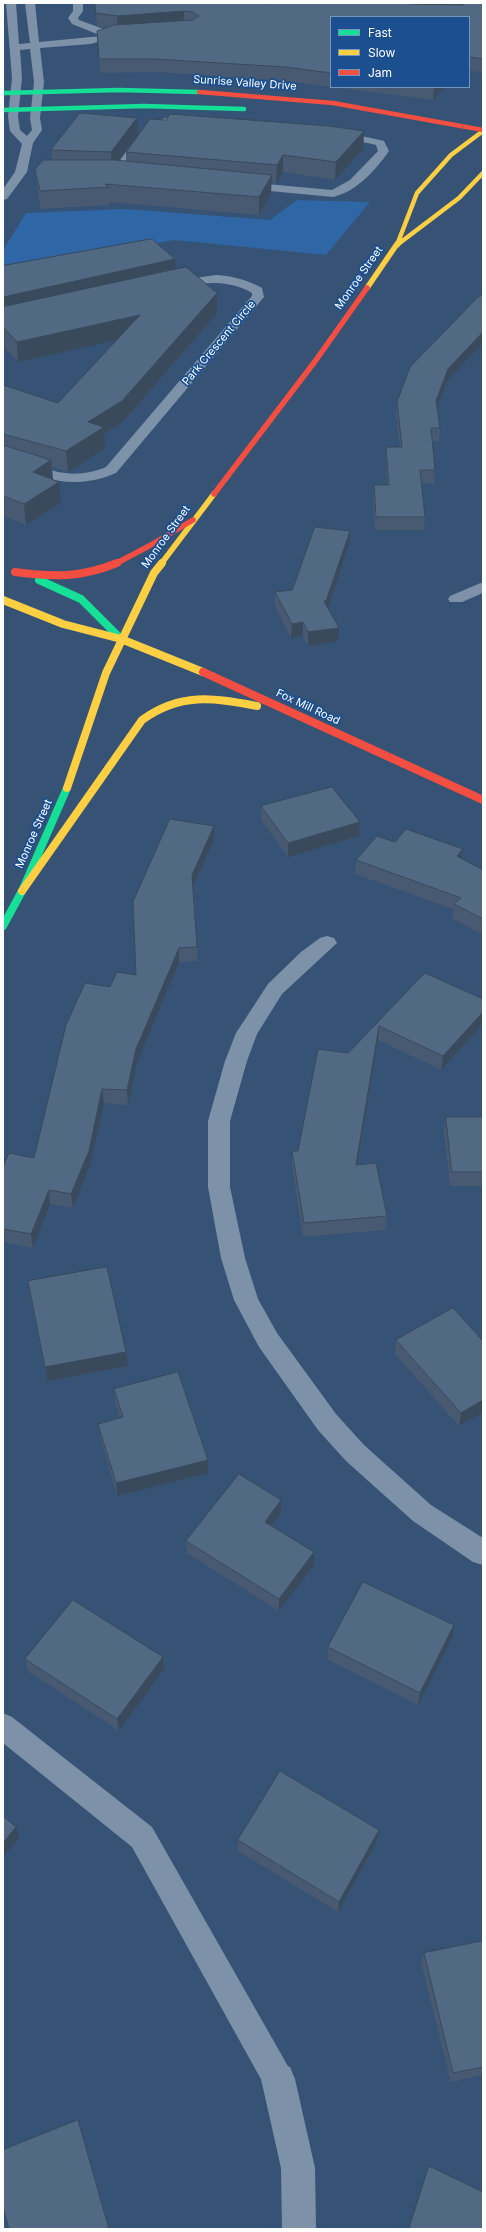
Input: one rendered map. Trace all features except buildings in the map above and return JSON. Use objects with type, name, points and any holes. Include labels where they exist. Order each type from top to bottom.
[{"type":"main road","name":"Sunrise Valley Drive","points":[[3,93],[143,90],[261,95],[336,103],[483,130]]},
{"type":"main road","name":"Sunrise Valley Drive","points":[[8,110],[144,106],[256,109]]},
{"type":"main road","name":"Monroe Street","points":[[3,926],[22,891],[70,782],[106,673],[154,573],[316,360],[397,245],[417,193],[451,156],[483,130]]},
{"type":"main road","points":[[457,138],[483,143]]},
{"type":"main road","name":"Monroe Street","points":[[397,245],[459,198],[483,173]]},
{"type":"main road","points":[[15,572],[70,576],[97,571],[118,562],[193,520]]},
{"type":"main road","name":"Fox Mill Road","points":[[3,568],[56,586],[81,599],[121,639]]},
{"type":"main road","name":"Fox Mill Road","points":[[3,600],[63,624],[121,639],[180,662],[483,800]]},
{"type":"main road","points":[[22,891],[142,720],[159,707],[177,701],[195,698],[239,702],[292,713]]},
{"type":"street","points":[[11,3],[18,78],[16,92],[8,110],[15,131],[28,143]]},
{"type":"street","points":[[3,198],[21,172],[28,143],[36,133],[36,109],[39,82],[30,3]]},
{"type":"street","points":[[78,3],[78,11],[73,18],[75,22],[89,29],[117,35]]},
{"type":"street","points":[[3,48],[91,41],[117,35],[139,34]]},
{"type":"street","points":[[101,174],[116,174],[333,194],[343,192],[384,151],[380,143],[300,130],[171,120],[153,124],[116,174]]},
{"type":"street","points":[[9,172],[36,172]]},
{"type":"street","name":"Park Crescent Circle","points":[[3,459],[57,478],[87,479],[101,476],[111,470],[258,297],[258,291],[250,285],[231,280],[196,279],[157,288]]},
{"type":"street","points":[[456,599],[483,587]]},
{"type":"street","points":[[327,943],[308,957],[275,989],[247,1033],[236,1061],[220,1121],[219,1187],[233,1258],[246,1300],[268,1340],[327,1422],[354,1453],[422,1513],[483,1553]]},
{"type":"street","points":[[278,2079],[298,2168],[299,2229]]},
{"type":"lane","points":[[3,1726],[142,1836],[278,2079]]},
{"type":"shaded area","points":[[297,200],[370,202],[326,255],[174,240],[3,270],[3,250],[26,213],[125,209],[270,220]]},
{"type":"traffic: fast","points":[[3,93],[119,90],[199,92]]},
{"type":"traffic: fast","points":[[3,110],[144,106],[244,109]]},
{"type":"traffic: fast","points":[[39,580],[81,599],[120,638]]},
{"type":"traffic: fast","points":[[3,926],[22,891],[67,788]]},
{"type":"traffic: slow","points":[[367,288],[397,245],[417,193],[451,155],[483,131]]},
{"type":"traffic: slow","points":[[397,245],[459,198],[483,173]]},
{"type":"traffic: slow","points":[[67,788],[106,673],[154,573],[214,494]]},
{"type":"traffic: slow","points":[[3,600],[63,624],[121,639],[203,672]]},
{"type":"traffic: slow","points":[[22,891],[142,720],[156,710],[183,700],[211,699],[257,706]]},
{"type":"traffic: jam","points":[[199,92],[333,103],[483,130]]},
{"type":"traffic: jam","points":[[214,494],[316,360],[367,288]]},
{"type":"traffic: jam","points":[[15,572],[42,576],[70,576],[103,569],[134,555],[193,520]]},
{"type":"traffic: jam","points":[[203,672],[483,800]]}]
